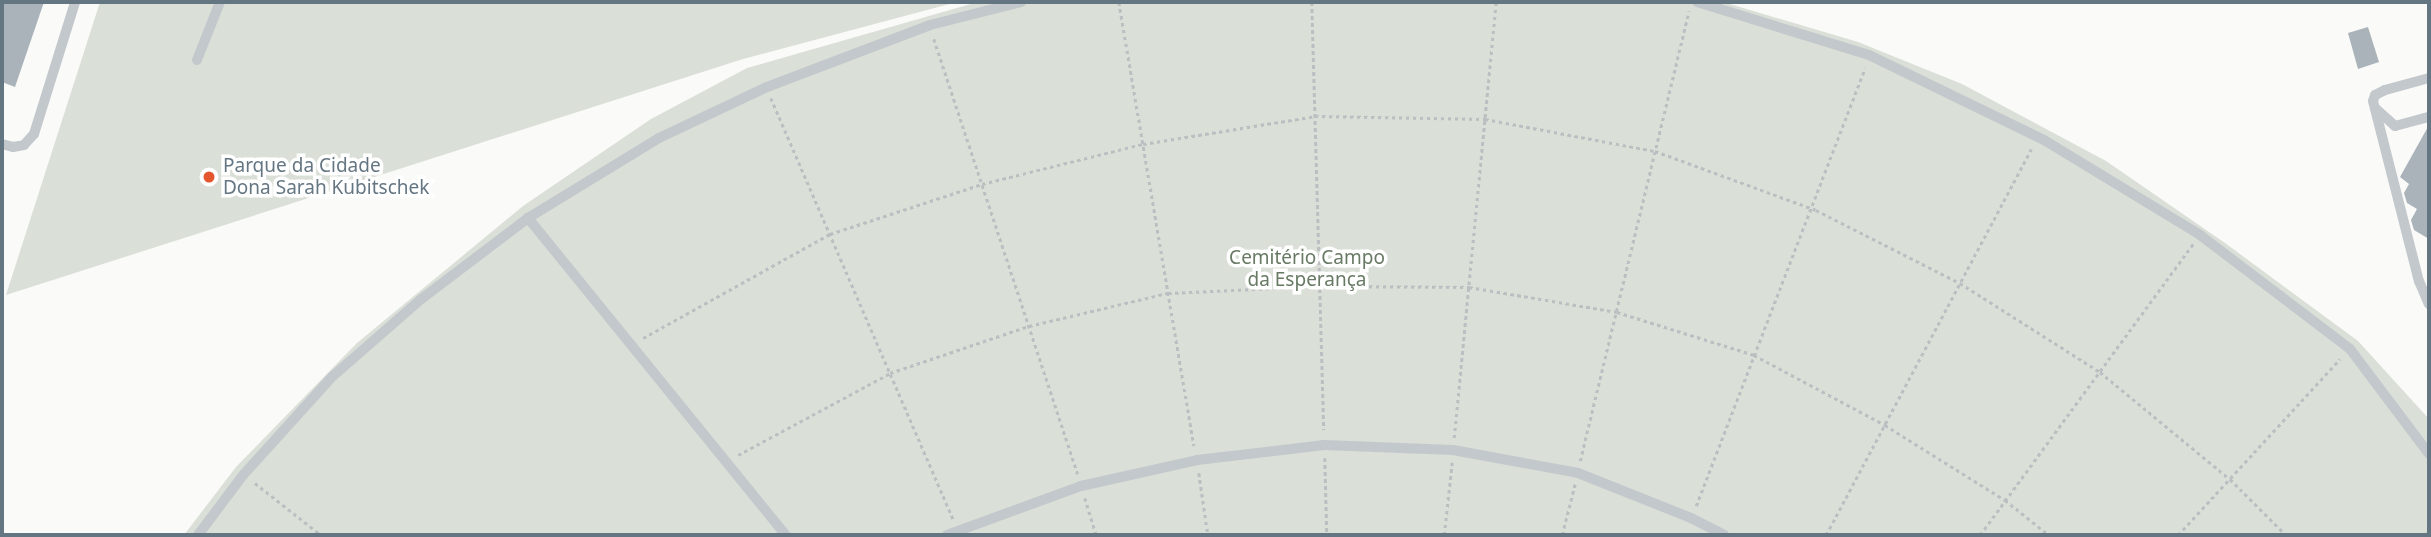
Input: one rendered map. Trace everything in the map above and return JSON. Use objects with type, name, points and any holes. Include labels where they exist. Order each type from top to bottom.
[{"type":"lane","points":[[2,144],[13,148],[24,145],[34,134],[75,2]]},
{"type":"lane","points":[[197,60],[220,2]]},
{"type":"lane","points":[[198,535],[244,474],[333,376],[420,300],[528,218],[659,138],[766,87],[930,26],[1021,2]]},
{"type":"lane","points":[[1694,2],[1869,55],[2038,137],[2200,235],[2350,349],[2429,454]]},
{"type":"lane","points":[[2429,78],[2375,95],[2374,108],[2419,281],[2429,304]]},
{"type":"lane","points":[[2374,108],[2395,126],[2429,117]]},
{"type":"lane","points":[[528,218],[786,535]]},
{"type":"lane","points":[[947,535],[957,529],[1082,486],[1196,460],[1324,445],[1453,450],[1578,473],[1691,518],[1724,535]]},
{"type":"path","points":[[1119,2],[1208,535]]},
{"type":"path","points":[[1312,2],[1326,535]]},
{"type":"path","points":[[1444,535],[1496,2]]},
{"type":"path","points":[[1562,535],[1694,2]]},
{"type":"path","points":[[930,26],[1096,535]]},
{"type":"path","points":[[1691,518],[1869,55]]},
{"type":"path","points":[[766,87],[957,529]]},
{"type":"path","points":[[631,345],[830,234],[982,184],[1143,144],[1315,116],[1485,120],[1656,151],[1811,208],[1960,283],[2099,372],[2230,479],[2286,535]]},
{"type":"path","points":[[1826,535],[2038,137]]},
{"type":"path","points":[[1980,535],[2200,235]]},
{"type":"path","points":[[726,462],[890,373],[1029,326],[1168,293],[1320,286],[1469,287],[1617,312],[1754,355],[1885,425],[2006,500],[2049,535]]},
{"type":"path","points":[[2178,535],[2350,349]]},
{"type":"path","points":[[244,474],[321,535]]},
{"type":"path","points":[[2425,535],[2429,532]]},
{"type":"green space","name":"Parque da Cidade Dona Sarah Kubitschek","points":[[100,2],[957,2],[743,59],[6,295]]},
{"type":"green space","name":"Cemitério Campo da Esperança","points":[[978,2],[1723,2],[1858,42],[1962,84],[2106,161],[2225,243],[2358,341],[2429,419],[2429,535],[184,535],[236,467],[357,343],[523,206],[651,119],[747,68]]},
{"type":"building","points":[[2,2],[44,2],[15,87],[2,82]]},
{"type":"building","points":[[2368,27],[2379,62],[2358,69],[2348,33]]},
{"type":"building","points":[[2429,125],[2429,239],[2414,230],[2411,220],[2417,209],[2407,203],[2404,193],[2409,184],[2400,177]]},
{"type":"place","name":"Parque da Cidade Dona Sarah Kubitschek","points":[[209,177]]}]
